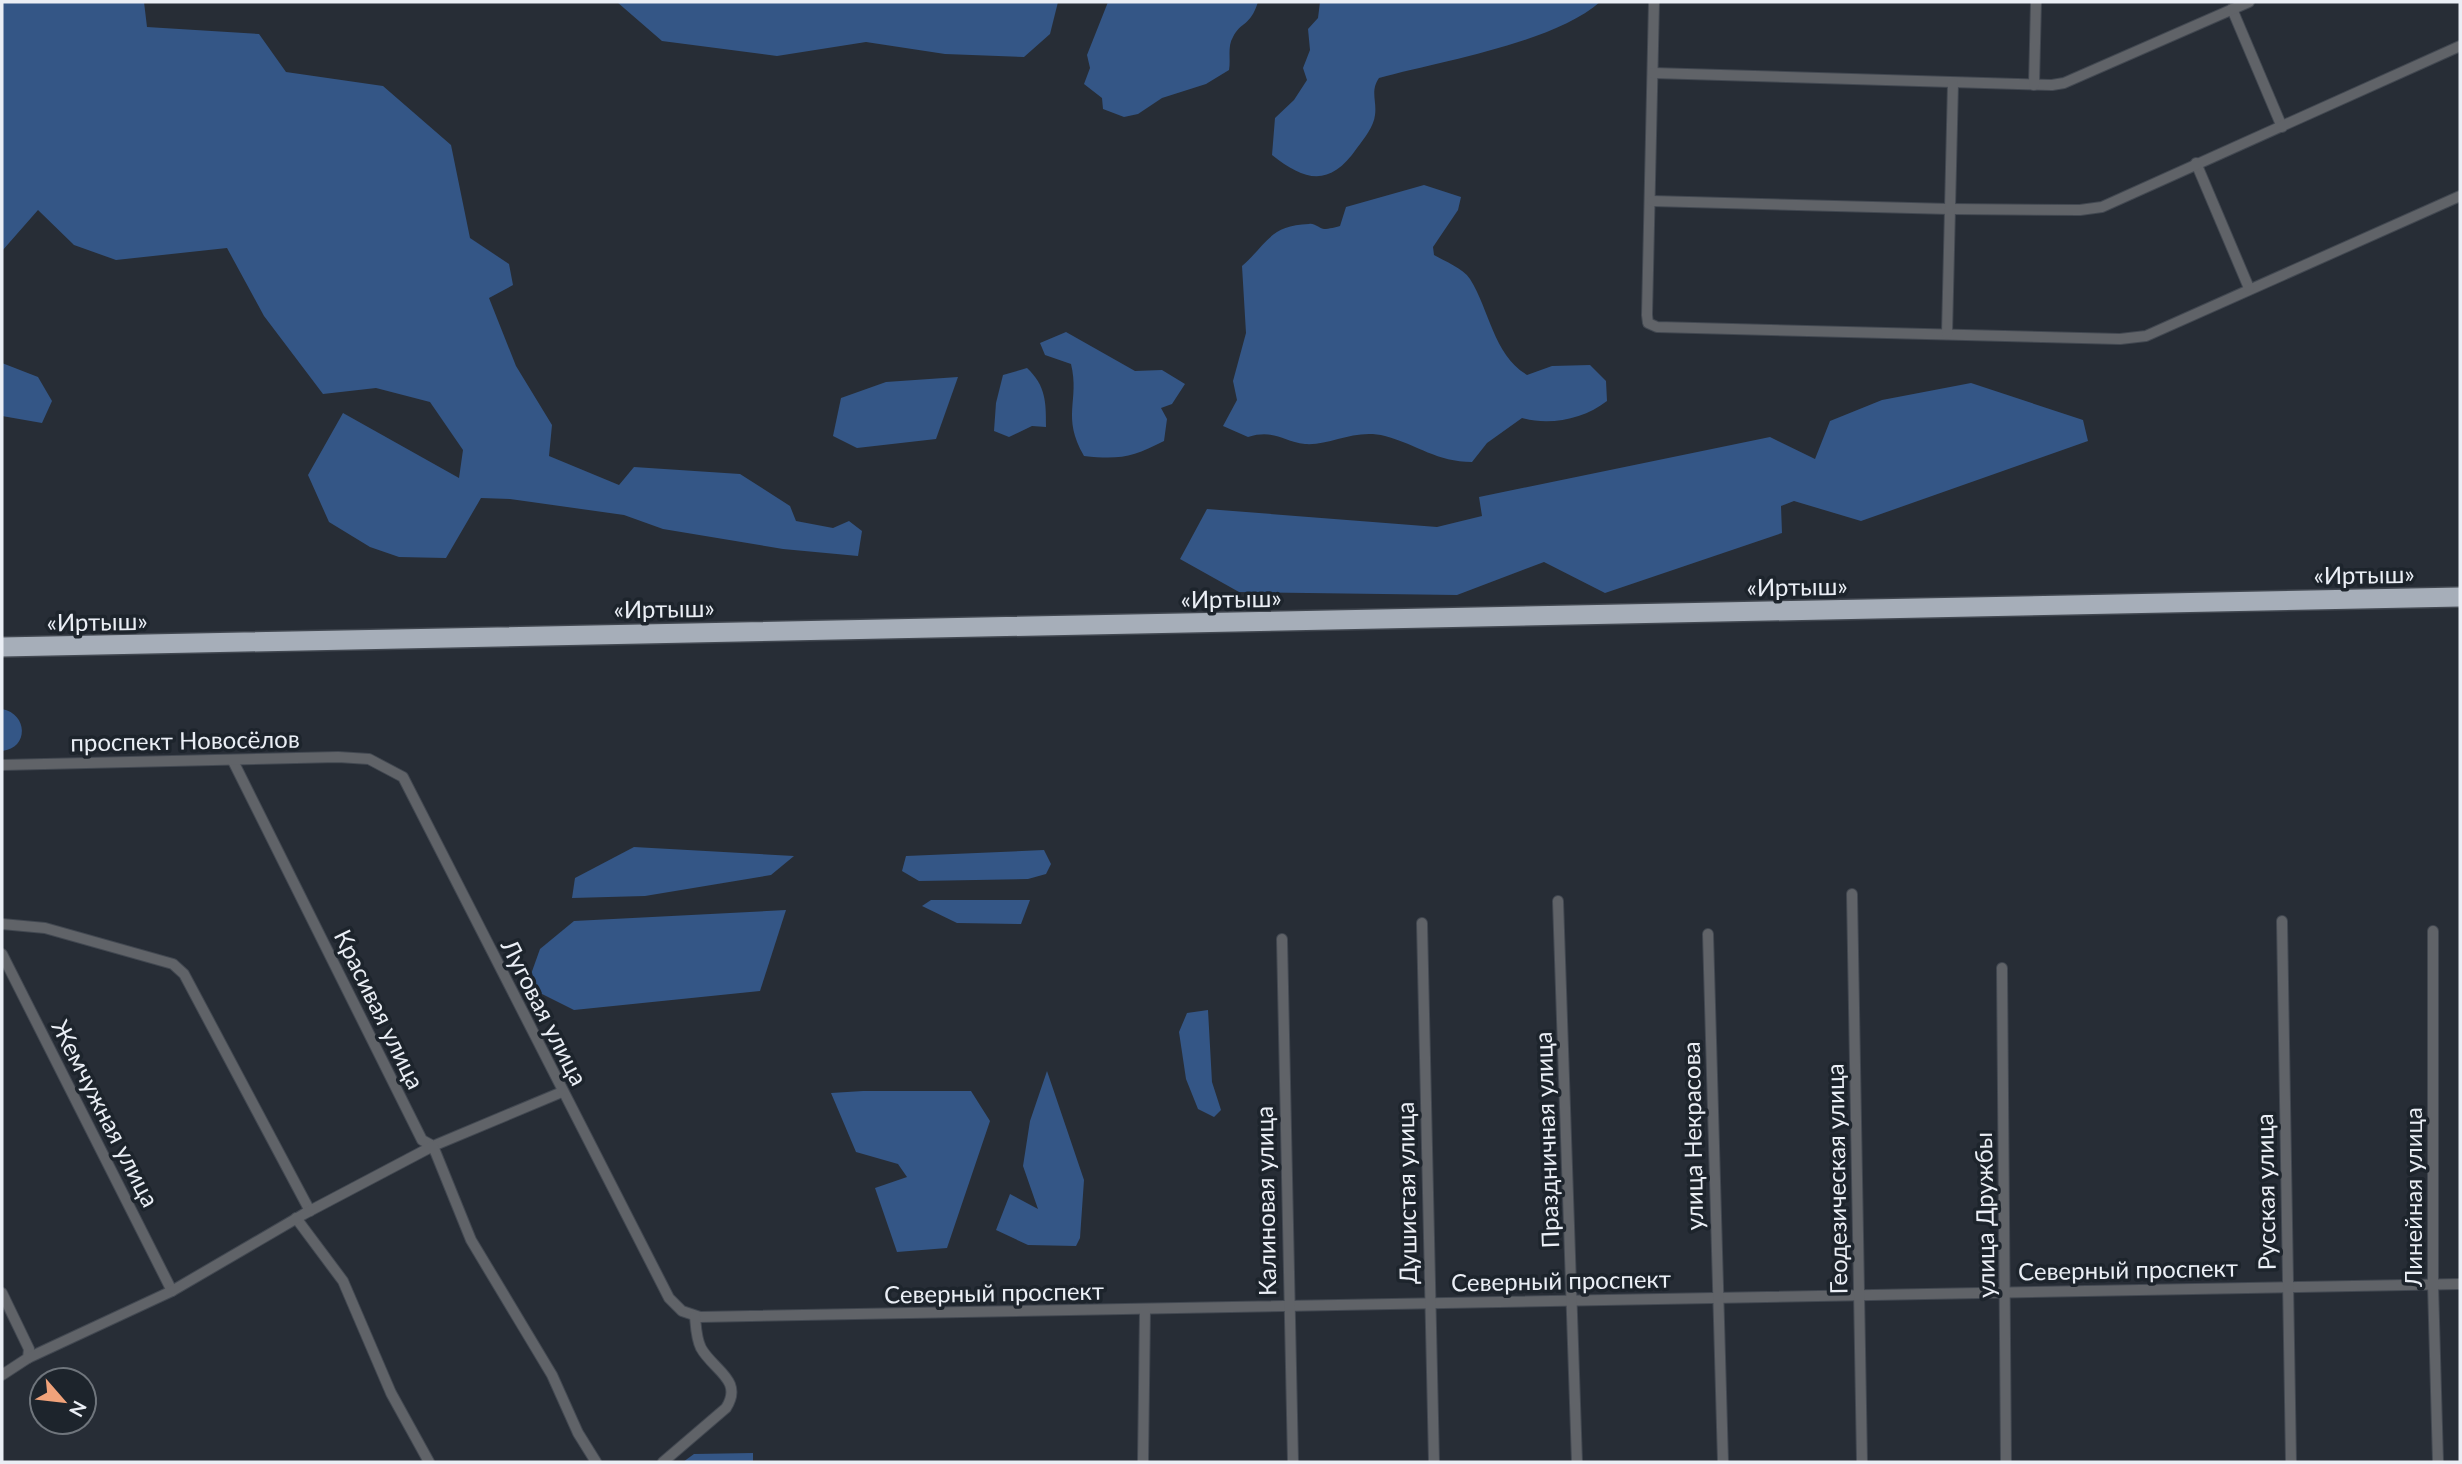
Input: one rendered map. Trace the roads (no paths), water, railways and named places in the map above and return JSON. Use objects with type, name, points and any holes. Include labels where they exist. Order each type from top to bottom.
[{"type":"highway","name":"«Иртыш»","points":[[2,647],[2460,597]]},
{"type":"street","points":[[1654,2],[1652,201],[1647,315],[1648,323],[1657,327],[2120,340],[2146,336],[2460,196]]},
{"type":"street","points":[[2034,85],[2036,2]]},
{"type":"street","points":[[1653,73],[2034,85],[2064,83],[2249,2]]},
{"type":"street","points":[[2232,9],[2282,127]]},
{"type":"street","points":[[1652,201],[1950,209],[2080,210],[2102,207],[2460,46]]},
{"type":"street","points":[[1947,334],[1953,83]]},
{"type":"street","points":[[2196,163],[2249,288]]},
{"type":"street","name":"проспект Новосёлов","points":[[2,765],[369,759]]},
{"type":"street","name":"Луговая улица","points":[[369,759],[403,777],[669,1298],[682,1311],[695,1316]]},
{"type":"street","name":"Красивая улица","points":[[233,761],[422,1140],[433,1146],[471,1240],[552,1375],[578,1433],[596,1462]]},
{"type":"street","name":"Геодезическая улица","points":[[1852,894],[1862,1462]]},
{"type":"street","name":"Праздничная улица","points":[[1558,901],[1577,1462]]},
{"type":"street","name":"Русская улица","points":[[2282,921],[2291,1462]]},
{"type":"street","name":"Душистая улица","points":[[1422,923],[1434,1462]]},
{"type":"street","points":[[2,924],[45,928],[173,964],[184,974],[310,1211]]},
{"type":"street","name":"Линейная улица","points":[[2433,932],[2433,1285],[2438,1462]]},
{"type":"street","name":"улица Некрасова","points":[[1708,934],[1723,1462]]},
{"type":"street","name":"Калиновая улица","points":[[1282,939],[1293,1462]]},
{"type":"street","name":"Жемчужная улица","points":[[2,954],[172,1291]]},
{"type":"street","name":"улица Дружбы","points":[[2002,968],[2007,1292],[2006,1462]]},
{"type":"street","points":[[2,1375],[28,1358],[172,1291],[296,1218],[433,1146],[562,1092]]},
{"type":"street","points":[[296,1218],[342,1281],[391,1393],[429,1462]]},
{"type":"street","name":"Северный проспект","points":[[695,1316],[716,1319],[2460,1284]]},
{"type":"street","points":[[2,1293],[29,1349],[28,1358]]},
{"type":"street","points":[[1143,1462],[1145,1310]]},
{"type":"street","points":[[663,1462],[726,1408],[732,1398],[732,1384],[703,1351],[696,1338],[695,1316]]}]
